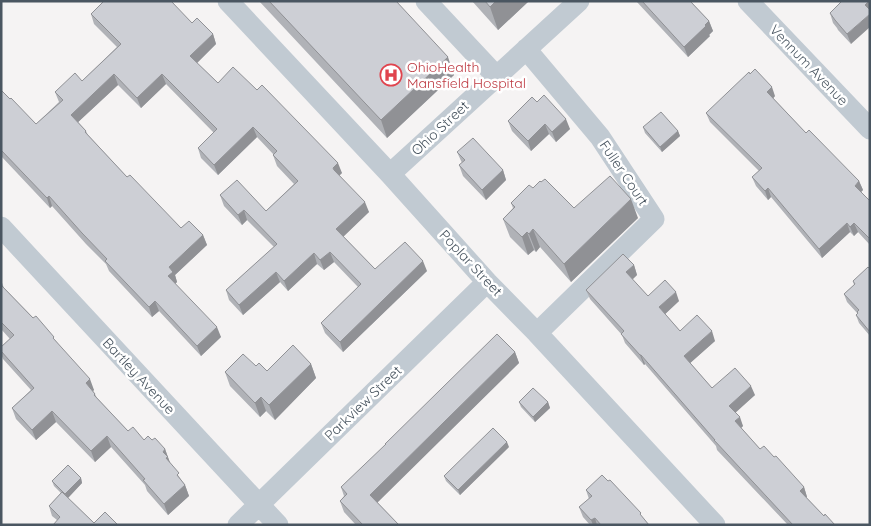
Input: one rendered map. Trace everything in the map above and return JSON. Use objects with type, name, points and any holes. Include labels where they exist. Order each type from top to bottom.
[{"type":"street","name":"Poplar Street","points":[[228,1],[390,174],[487,282],[537,333],[715,525]]},
{"type":"street","points":[[426,1],[496,76]]},
{"type":"street","name":"Ohio Street","points":[[390,174],[579,1]]},
{"type":"street","name":"Vennum Avenue","points":[[748,1],[870,129]]},
{"type":"street","name":"Fuller Court","points":[[526,49],[600,137],[654,219],[537,333]]},
{"type":"street","name":"Bartley Avenue","points":[[1,227],[278,525]]},
{"type":"street","name":"Parkview Street","points":[[238,525],[487,282]]},
{"type":"building","points":[[104,1],[171,1],[192,23],[197,18],[213,34],[190,56],[218,83],[233,67],[257,90],[262,85],[338,163],[333,168],[334,170],[365,202],[336,229],[375,269],[405,242],[423,261],[340,342],[321,323],[361,284],[330,252],[320,260],[314,253],[284,281],[276,272],[239,305],[226,290],[277,244],[244,210],[238,215],[220,195],[237,180],[266,211],[298,181],[273,155],[277,151],[253,127],[214,165],[198,148],[217,129],[162,74],[137,98],[114,74],[71,115],[127,177],[130,175],[181,228],[189,221],[203,235],[169,267],[173,272],[168,276],[217,327],[197,346],[155,301],[149,307],[105,261],[107,259],[49,196],[47,198],[1,150],[1,90],[36,124],[63,100],[55,92],[75,73],[82,81],[121,44],[91,14]]},
{"type":"building","points":[[269,1],[396,1],[448,57],[381,120]]},
{"type":"building","points":[[485,1],[496,1],[490,7]]},
{"type":"building","points":[[642,1],[690,1],[709,21],[684,47]]},
{"type":"building","points":[[842,1],[869,1],[865,5],[870,10],[870,14],[847,34],[830,13]]},
{"type":"building","points":[[755,69],[772,87],[767,92],[806,133],[809,130],[859,181],[855,186],[870,201],[870,239],[854,223],[850,227],[847,223],[819,249],[768,188],[765,191],[752,177],[762,168],[706,113],[749,72],[750,74]]},
{"type":"building","points":[[544,95],[566,119],[552,132],[545,124],[528,141],[508,121],[532,97],[537,102]]},
{"type":"building","points":[[661,112],[678,131],[660,147],[643,127]]},
{"type":"building","points":[[473,138],[503,170],[482,190],[459,165],[465,160],[457,152]]},
{"type":"building","points":[[610,176],[631,199],[564,264],[533,229],[529,234],[527,232],[522,237],[503,219],[515,207],[511,203],[529,185],[533,188],[545,179],[574,208]]},
{"type":"building","points":[[623,254],[634,265],[626,272],[648,296],[665,280],[676,292],[659,307],[680,331],[697,315],[712,331],[684,356],[712,388],[735,368],[751,386],[729,406],[740,417],[735,421],[760,449],[764,446],[774,457],[776,456],[804,487],[800,491],[835,525],[793,525],[714,440],[621,334],[624,331],[586,290]]},
{"type":"building","points":[[868,267],[870,269],[870,332],[856,315],[859,310],[844,294],[855,284],[853,281]]},
{"type":"building","points":[[1,285],[33,318],[36,316],[90,379],[86,383],[94,395],[128,431],[133,427],[144,440],[148,436],[152,440],[155,438],[165,449],[163,452],[168,457],[166,458],[179,473],[177,475],[185,485],[164,504],[107,436],[91,451],[52,411],[32,430],[12,408],[34,388],[1,351],[1,347],[14,335],[1,322]]},
{"type":"building","points":[[497,334],[515,352],[370,495],[399,525],[363,525],[340,501],[347,494],[341,487]]},
{"type":"building","points":[[293,345],[311,364],[269,405],[261,397],[255,403],[225,372],[243,354],[256,366],[259,363],[267,371]]},
{"type":"building","points":[[533,388],[548,402],[533,417],[519,402]]},
{"type":"building","points":[[493,428],[507,442],[458,490],[444,476]]},
{"type":"building","points":[[68,465],[81,478],[65,494],[52,481]]},
{"type":"building","points":[[602,475],[608,481],[610,480],[641,513],[649,525],[601,525],[595,518],[591,520],[579,507],[592,496],[586,490]]},
{"type":"building","points":[[62,492],[94,523],[105,512],[118,525],[53,525],[60,517],[49,506]]},
{"type":"place","name":"OhioHealth Mansfield Hospital","points":[[391,75]]}]
